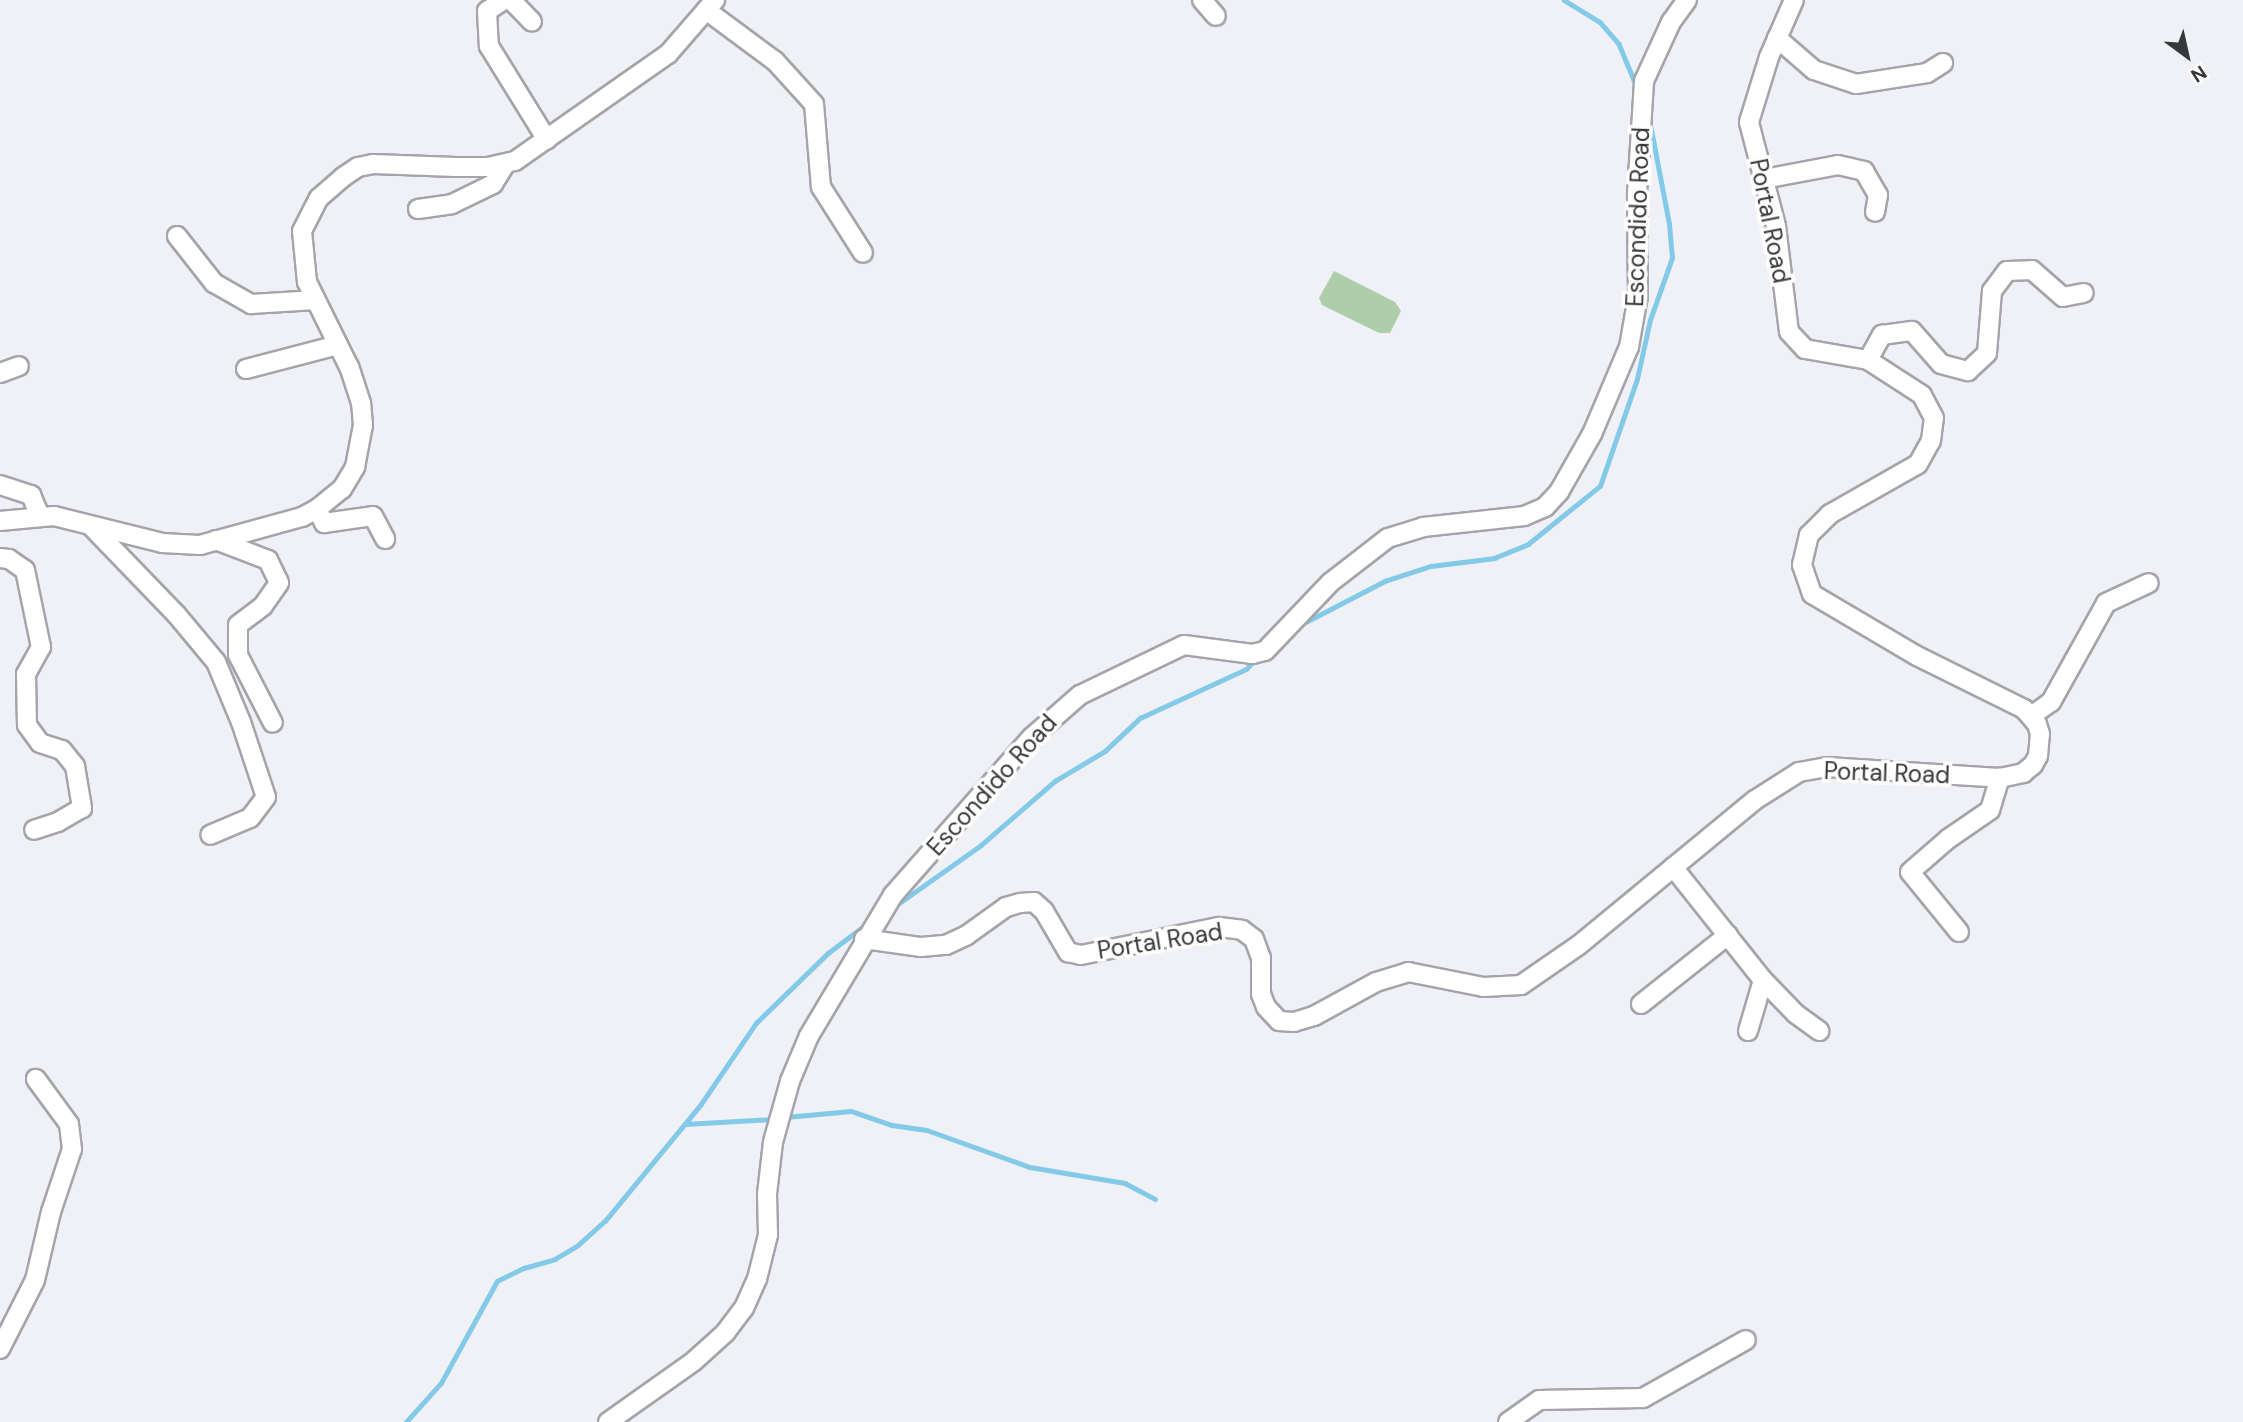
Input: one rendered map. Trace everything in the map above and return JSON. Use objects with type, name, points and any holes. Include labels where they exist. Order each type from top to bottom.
[{"type":"street","points":[[504,0],[487,12],[489,46],[547,140]]},
{"type":"street","points":[[511,0],[532,22]]},
{"type":"street","points":[[1202,0],[1216,16]]},
{"type":"street","name":"Escondido Road","points":[[608,1422],[714,1344],[735,1321],[751,1294],[768,1235],[767,1194],[773,1142],[790,1081],[809,1036],[864,939],[893,895],[1032,737],[1080,695],[1184,645],[1252,654],[1265,651],[1331,582],[1388,538],[1423,527],[1524,516],[1552,500],[1592,434],[1629,348],[1638,296],[1637,193],[1644,81],[1671,22],[1686,0]]},
{"type":"street","name":"Portal Road","points":[[864,939],[921,947],[946,944],[967,935],[1006,907],[1034,902],[1044,911],[1068,952],[1081,955],[1219,927],[1242,930],[1254,939],[1258,948],[1261,994],[1266,1007],[1279,1021],[1294,1022],[1314,1016],[1377,982],[1408,972],[1484,987],[1521,985],[1579,945],[1755,800],[1799,772],[1827,767],[2000,778],[2023,773],[2038,756],[2040,734],[2031,716],[1917,656],[1812,594],[1802,565],[1809,535],[1830,514],[1918,464],[1931,441],[1934,418],[1922,395],[1868,359],[1805,349],[1789,332],[1776,226],[1749,122],[1777,38],[1794,0]]},
{"type":"street","points":[[418,209],[452,204],[493,184],[505,165],[547,140],[668,54],[710,5],[775,61],[814,104],[821,187],[863,253]]},
{"type":"street","points":[[1777,38],[1814,70],[1856,84],[1927,73],[1943,63]]},
{"type":"street","points":[[0,520],[54,516],[176,545],[200,545],[302,517],[317,509],[342,489],[349,478],[355,467],[363,436],[361,403],[338,345],[307,282],[302,231],[319,198],[336,181],[358,167],[373,164],[456,167],[505,165]]},
{"type":"street","points":[[1764,179],[1838,165],[1864,171],[1878,195],[1875,212]]},
{"type":"street","points":[[177,236],[214,283],[251,304],[316,300]]},
{"type":"street","points":[[1868,359],[1882,335],[1912,331],[1941,364],[1968,371],[1987,353],[1992,291],[2007,271],[2032,270],[2063,297],[2084,293]]},
{"type":"street","points":[[246,369],[338,345]]},
{"type":"street","points":[[0,373],[19,366]]},
{"type":"street","points":[[0,485],[31,495],[40,516]]},
{"type":"street","points":[[317,509],[324,523],[373,516],[385,539]]},
{"type":"street","points":[[90,525],[176,614],[216,662],[241,722],[266,797],[250,818],[210,835]]},
{"type":"street","points":[[216,540],[268,561],[279,583],[263,606],[238,625],[238,655],[272,723]]},
{"type":"street","points":[[0,558],[9,559],[25,570],[41,647],[26,674],[27,725],[40,743],[62,750],[75,766],[82,808],[58,822],[34,830]]},
{"type":"street","points":[[2031,716],[2051,702],[2106,603],[2149,583]]},
{"type":"street","points":[[1959,932],[1910,872],[1948,839],[1990,810],[2000,778]]},
{"type":"street","points":[[1673,867],[1763,980],[1796,1014],[1819,1031]]},
{"type":"street","points":[[1640,1004],[1728,935]]},
{"type":"street","points":[[1748,1031],[1763,980]]},
{"type":"street","points":[[0,1349],[35,1280],[51,1212],[72,1149],[69,1124],[36,1079]]},
{"type":"street","points":[[1508,1422],[1539,1400],[1643,1398],[1746,1340]]},
{"type":"green space","points":[[1334,271],[1395,302],[1401,311],[1390,333],[1379,333],[1322,305],[1319,298]]},
{"type":"waterway","points":[[1564,0],[1600,22],[1619,44],[1637,87]]},
{"type":"waterway","points":[[1300,625],[1385,581],[1431,566],[1494,558],[1528,544],[1600,486],[1637,379],[1650,320],[1672,258],[1669,224],[1648,114]]},
{"type":"waterway","points":[[895,906],[981,845],[1055,781],[1105,751],[1140,718],[1246,669],[1255,660]]},
{"type":"waterway","points":[[406,1422],[441,1383],[497,1281],[524,1268],[555,1259],[578,1245],[605,1221],[701,1104],[756,1023],[828,953],[869,922]]},
{"type":"waterway","points":[[786,1117],[851,1111],[892,1125],[927,1130],[1030,1167],[1125,1183],[1155,1199]]},
{"type":"waterway","points":[[685,1124],[774,1119]]}]
